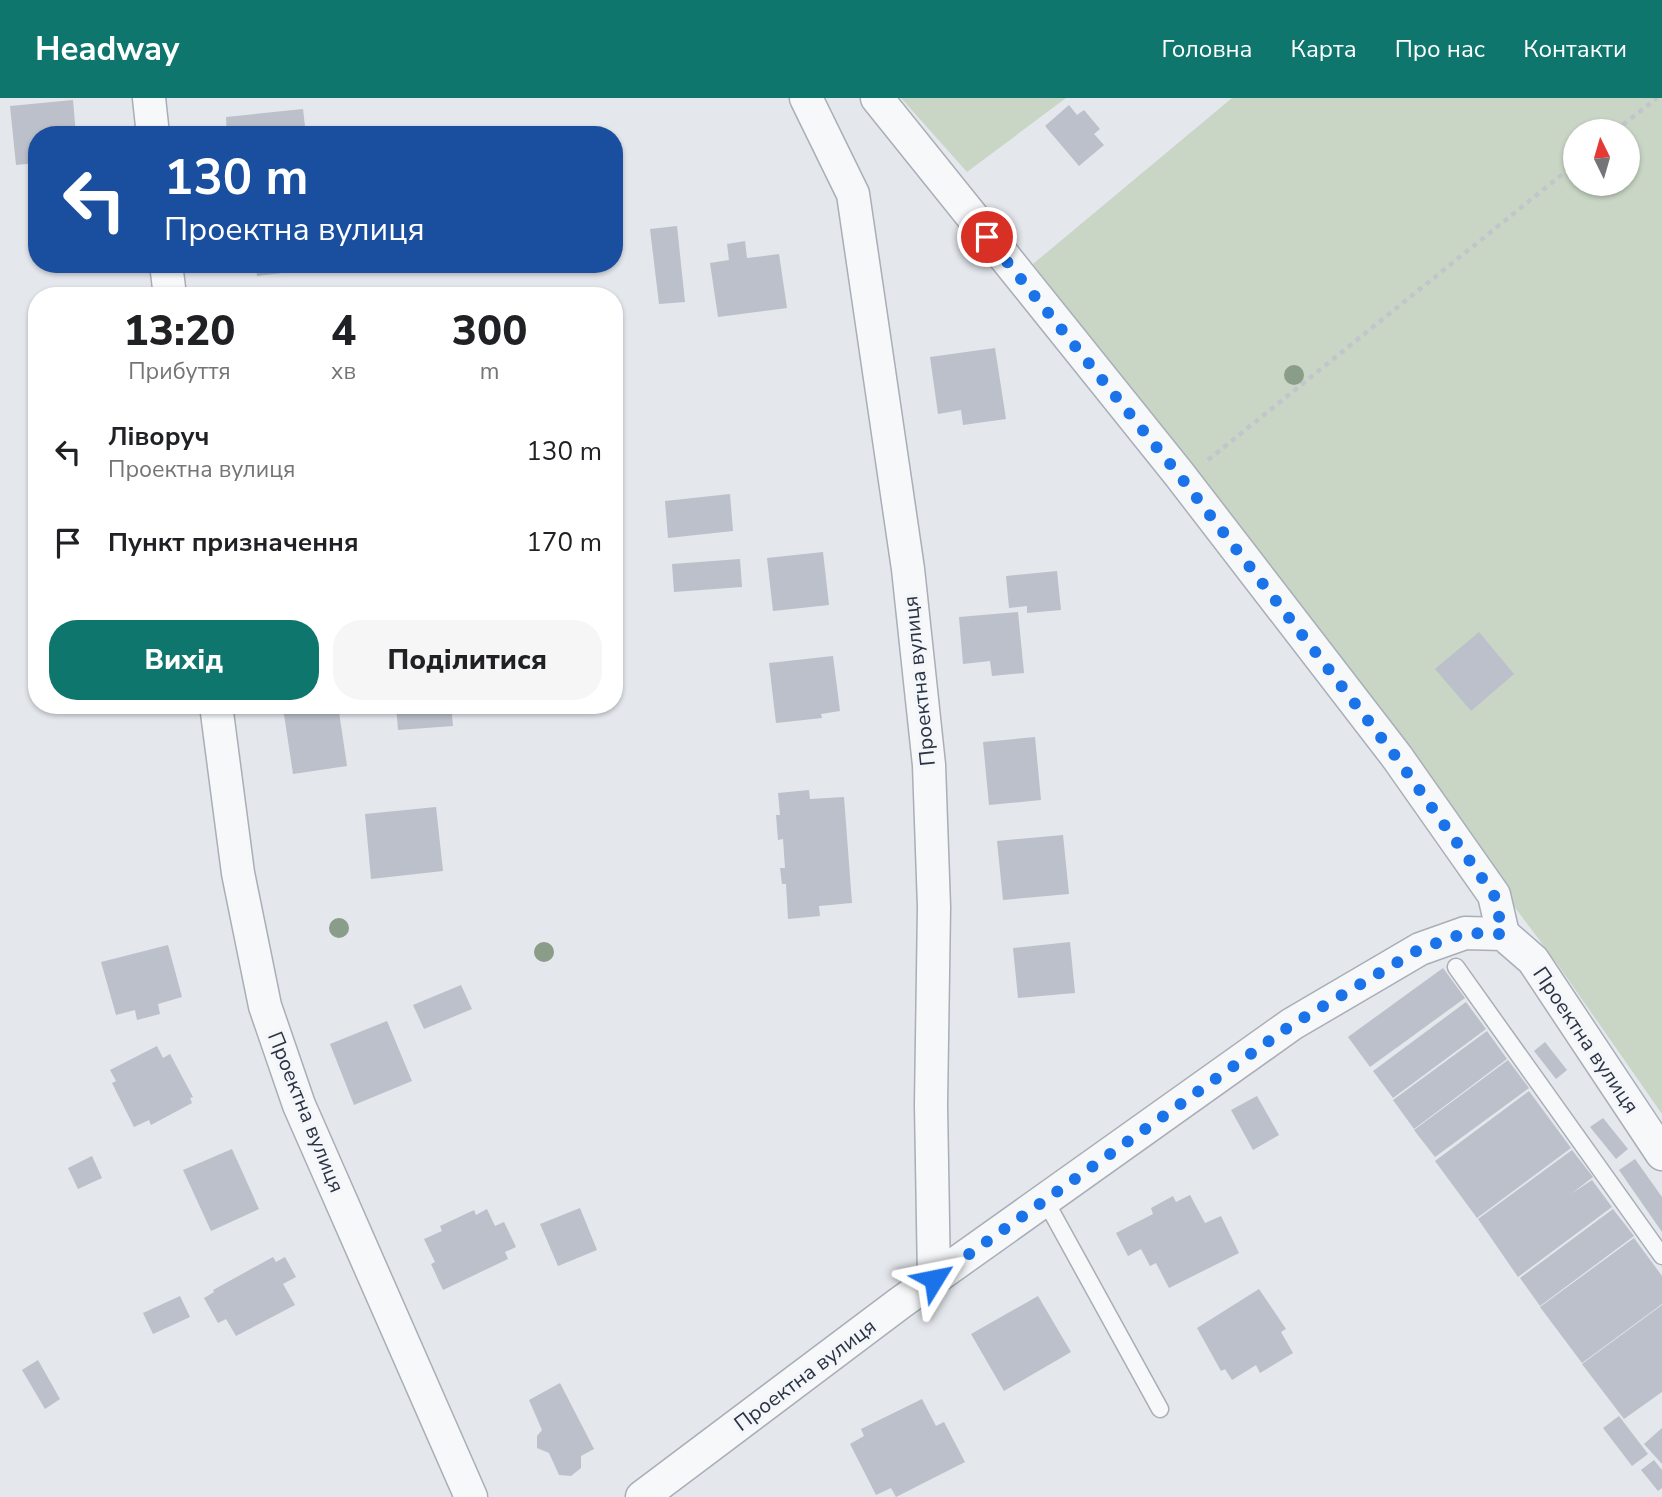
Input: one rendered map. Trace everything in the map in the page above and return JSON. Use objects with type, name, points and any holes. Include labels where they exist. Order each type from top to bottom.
[{"type":"street","points":[[149,98],[152,126]]},
{"type":"street","name":"Проектна вулиця","points":[[806,98],[853,194],[908,569],[929,765],[933,868],[934,1279]]},
{"type":"street","points":[[877,98],[1183,480],[1419,789],[1494,895],[1503,934]]},
{"type":"street","name":"Проектна вулиця","points":[[217,714],[238,873],[265,1006],[299,1105],[471,1497]]},
{"type":"street","name":"Проектна вулиця","points":[[642,1497],[934,1279],[1304,1017],[1420,949],[1465,933],[1503,934],[1533,960],[1662,1154]]},
{"type":"lane","points":[[1456,967],[1662,1256]]},
{"type":"lane","points":[[1045,1200],[1160,1409]]},
{"type":"path","points":[[1630,119],[1657,98]]},
{"type":"path","points":[[1183,480],[1563,174]]},
{"type":"green space","points":[[901,98],[1066,98],[967,172]]},
{"type":"green space","points":[[1232,98],[1662,98],[1662,1114],[1558,965],[1033,264]]},
{"type":"building","points":[[73,100],[75,126],[28,126],[28,164],[16,165],[10,106]]},
{"type":"building","points":[[1069,105],[1077,115],[1084,110],[1100,129],[1094,134],[1104,145],[1079,166],[1045,126]]},
{"type":"building","points":[[303,109],[305,126],[226,126],[226,117]]},
{"type":"building","points":[[677,226],[685,302],[659,304],[650,229]]},
{"type":"building","points":[[745,241],[747,258],[779,254],[787,308],[718,317],[710,263],[729,260],[727,244]]},
{"type":"building","points":[[257,273],[282,273],[257,276]]},
{"type":"building","points":[[995,348],[1006,419],[963,425],[961,410],[938,414],[930,357]]},
{"type":"building","points":[[730,494],[733,531],[668,538],[665,501]]},
{"type":"building","points":[[823,552],[829,605],[773,611],[767,558]]},
{"type":"building","points":[[740,559],[742,587],[674,592],[672,564]]},
{"type":"building","points":[[1057,571],[1061,610],[1027,613],[1027,606],[1009,608],[1006,576]]},
{"type":"building","points":[[1018,612],[1024,673],[992,676],[990,661],[963,664],[959,617]]},
{"type":"building","points":[[1479,632],[1514,674],[1471,711],[1435,669]]},
{"type":"building","points":[[833,656],[840,711],[821,714],[822,718],[776,723],[769,663]]},
{"type":"building","points":[[284,714],[339,714],[347,766],[293,774]]},
{"type":"building","points":[[397,714],[452,714],[453,726],[398,730]]},
{"type":"building","points":[[1035,737],[1041,800],[989,805],[983,742]]},
{"type":"building","points":[[809,790],[810,799],[844,797],[852,903],[819,906],[820,916],[788,919],[786,884],[782,884],[780,868],[785,868],[783,839],[778,840],[778,793]]},
{"type":"building","points":[[436,807],[443,871],[371,879],[365,814]]},
{"type":"building","points":[[1063,835],[1069,894],[1003,900],[997,841]]},
{"type":"building","points":[[1070,942],[1075,993],[1018,998],[1013,948]]},
{"type":"building","points":[[168,945],[182,997],[158,1004],[160,1014],[137,1020],[135,1010],[116,1015],[101,962]]},
{"type":"building","points":[[1443,968],[1465,998],[1370,1067],[1348,1037]]},
{"type":"building","points":[[461,985],[472,1009],[424,1029],[413,1005]]},
{"type":"building","points":[[1466,1002],[1486,1029],[1393,1098],[1373,1071]]},
{"type":"building","points":[[387,1021],[412,1081],[354,1105],[330,1044]]},
{"type":"building","points":[[1487,1031],[1507,1059],[1414,1129],[1393,1100]]},
{"type":"building","points":[[1545,1042],[1567,1070],[1556,1079],[1534,1051]]},
{"type":"building","points":[[157,1046],[163,1058],[170,1054],[193,1097],[190,1098],[192,1103],[151,1125],[149,1120],[134,1127],[112,1083],[116,1081],[110,1070]]},
{"type":"building","points":[[1508,1060],[1529,1088],[1435,1157],[1414,1130]]},
{"type":"building","points":[[1529,1091],[1571,1148],[1477,1218],[1435,1161]]},
{"type":"building","points":[[1257,1096],[1279,1135],[1253,1150],[1231,1110]]},
{"type":"building","points":[[1603,1118],[1628,1149],[1616,1159],[1590,1127]]},
{"type":"building","points":[[232,1149],[259,1209],[211,1231],[183,1170]]},
{"type":"building","points":[[1572,1150],[1593,1177],[1571,1194],[1592,1180],[1612,1207],[1518,1277],[1478,1219]]},
{"type":"building","points":[[92,1156],[102,1178],[78,1189],[68,1168]]},
{"type":"building","points":[[1635,1159],[1662,1197],[1662,1232],[1619,1170]]},
{"type":"building","points":[[1190,1195],[1205,1223],[1221,1216],[1239,1253],[1169,1288],[1156,1263],[1150,1266],[1141,1249],[1128,1256],[1116,1233],[1153,1214],[1151,1208],[1173,1196],[1176,1202]]},
{"type":"building","points":[[580,1208],[597,1250],[558,1266],[540,1224]]},
{"type":"building","points":[[487,1209],[495,1226],[504,1222],[516,1247],[505,1252],[508,1259],[443,1290],[431,1264],[435,1262],[424,1239],[442,1231],[440,1226],[474,1210],[476,1215]]},
{"type":"building","points":[[1613,1209],[1634,1236],[1540,1306],[1520,1278]]},
{"type":"building","points":[[1634,1238],[1662,1276],[1662,1304],[1582,1363],[1540,1307]]},
{"type":"building","points":[[273,1257],[276,1262],[285,1257],[296,1277],[283,1284],[295,1305],[236,1336],[226,1319],[218,1323],[204,1298],[214,1292],[213,1290]]},
{"type":"building","points":[[1259,1289],[1286,1329],[1281,1332],[1293,1353],[1260,1373],[1256,1365],[1232,1380],[1225,1369],[1221,1371],[1197,1328]]},
{"type":"building","points":[[180,1296],[190,1317],[153,1334],[143,1313]]},
{"type":"building","points":[[1038,1296],[1071,1352],[1004,1391],[971,1334]]},
{"type":"building","points":[[1662,1305],[1662,1392],[1624,1419],[1582,1364]]},
{"type":"building","points":[[38,1360],[60,1399],[45,1409],[22,1370]]},
{"type":"building","points":[[560,1383],[594,1449],[581,1456],[581,1468],[571,1476],[559,1475],[549,1453],[537,1448],[537,1436],[542,1430],[529,1400]]},
{"type":"building","points":[[922,1399],[936,1426],[944,1422],[965,1462],[896,1497],[891,1488],[876,1495],[850,1444],[864,1436],[861,1429]]},
{"type":"building","points":[[1619,1416],[1648,1454],[1632,1466],[1603,1428]]},
{"type":"building","points":[[1662,1428],[1662,1464],[1644,1444]]},
{"type":"building","points":[[1654,1460],[1662,1470],[1662,1488],[1658,1491],[1641,1470]]},
{"type":"route","points":[[934,1279],[1293,1024],[1420,949],[1465,933],[1503,934],[1494,895],[1396,757],[1183,480],[987,237]]}]
